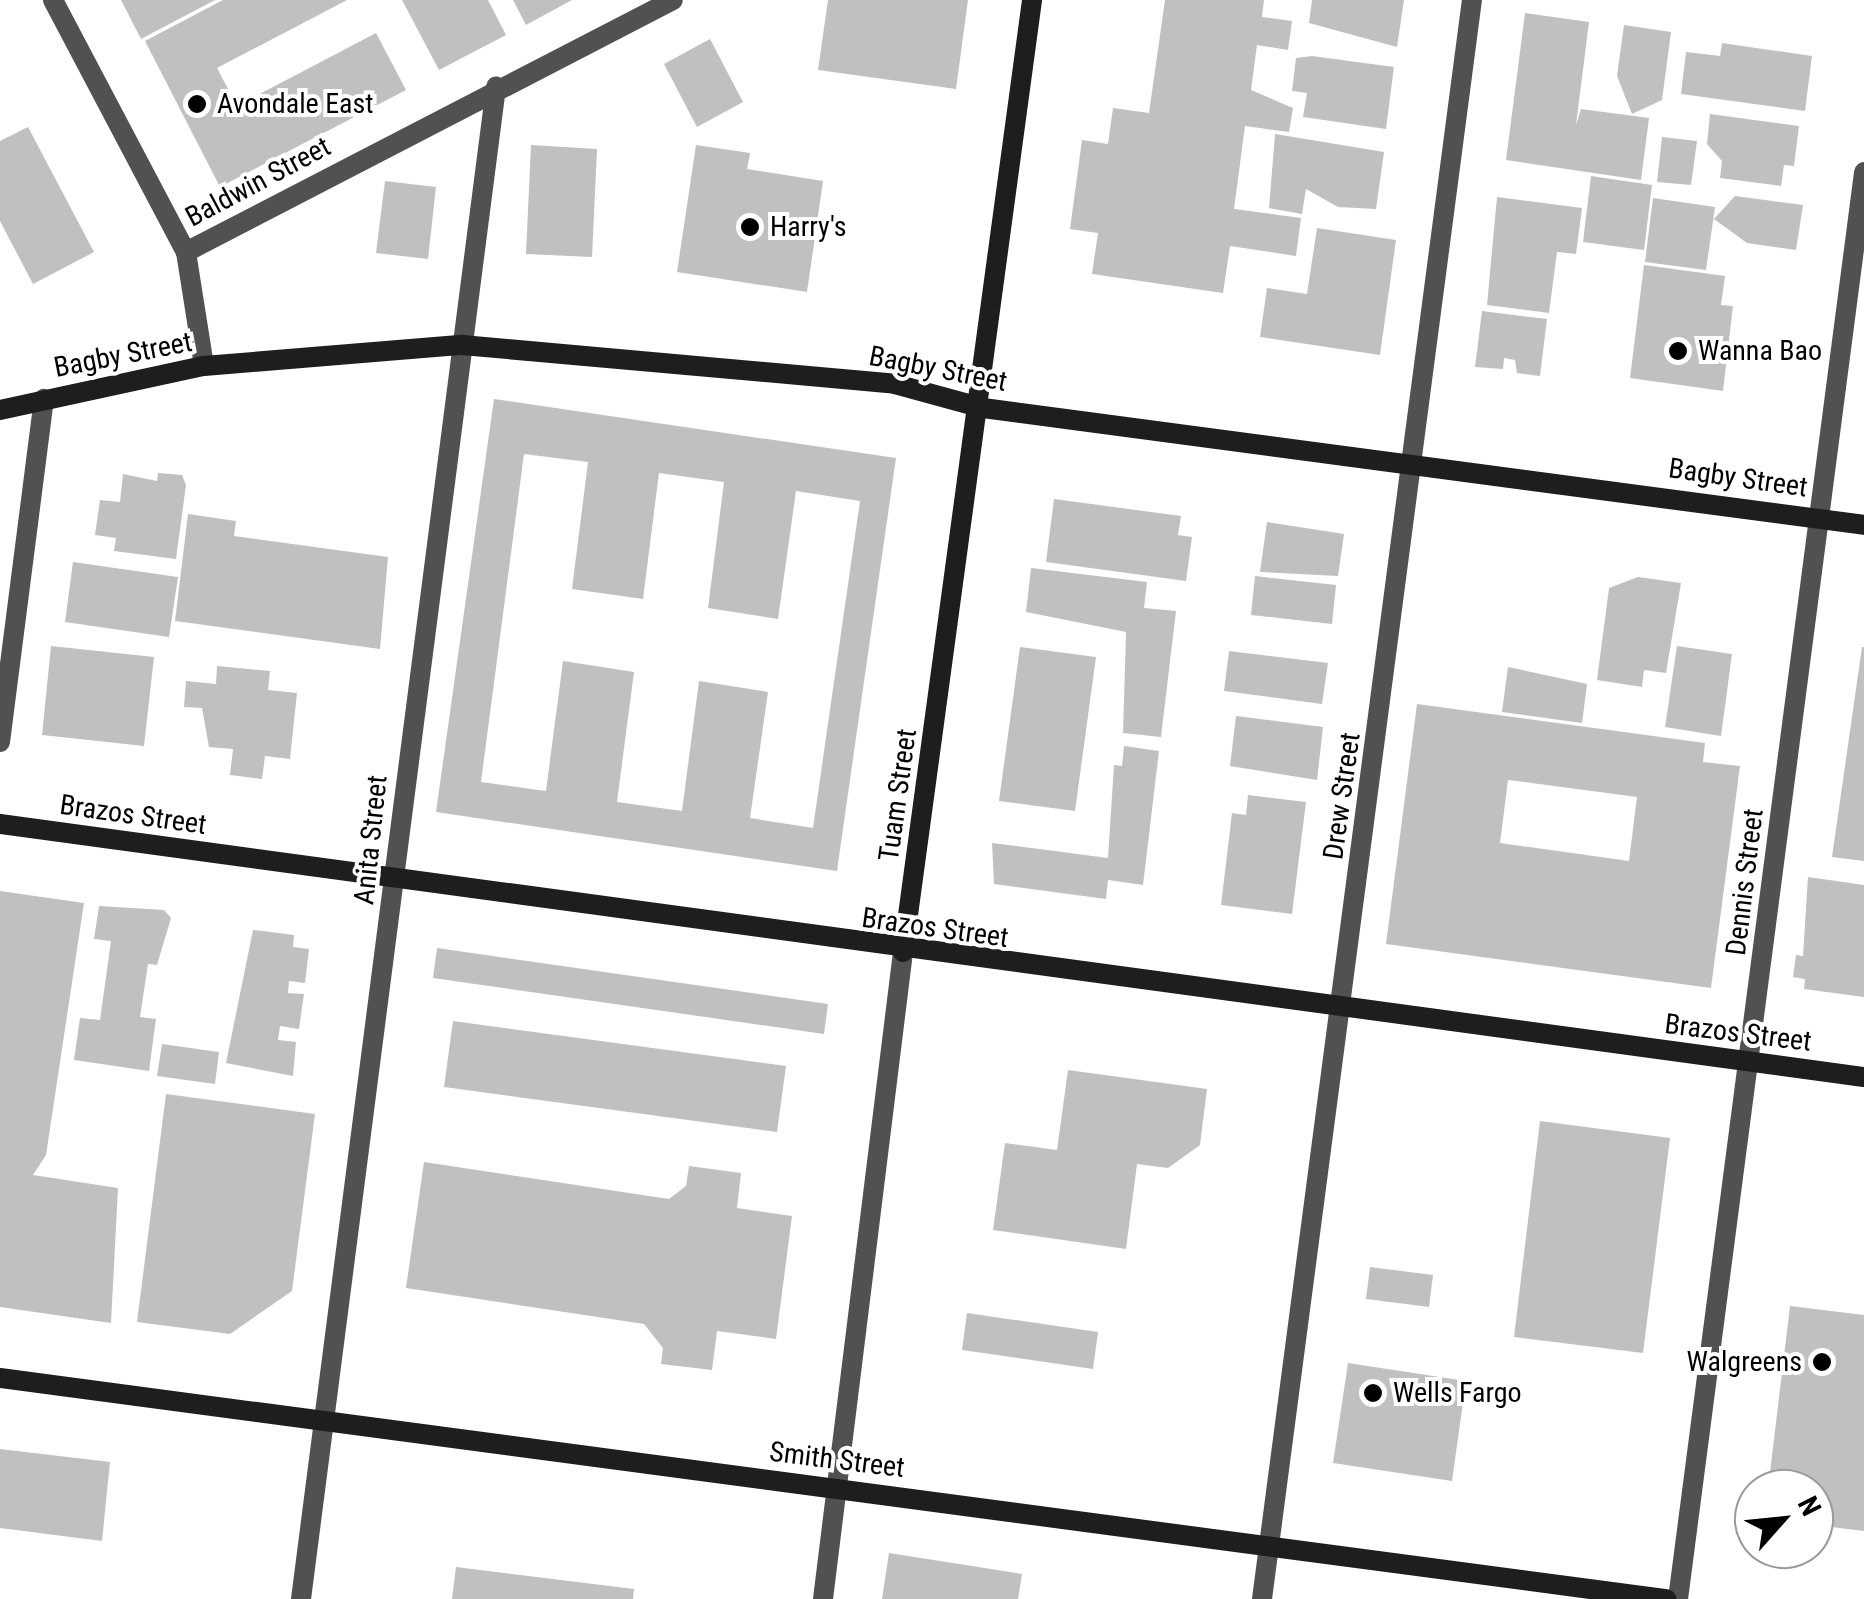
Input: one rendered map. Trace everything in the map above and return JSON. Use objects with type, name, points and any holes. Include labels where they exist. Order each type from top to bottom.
[{"type":"main road","name":"Tuam Street","points":[[903,952],[982,408],[1032,0]]},
{"type":"main road","name":"Bagby Street","points":[[0,410],[204,366],[462,346],[895,384],[982,408],[1864,525]]},
{"type":"main road","name":"Brazos Street","points":[[0,824],[903,952],[1864,1077]]},
{"type":"main road","name":"Smith Street","points":[[0,1378],[1666,1599]]},
{"type":"street","points":[[53,0],[186,252]]},
{"type":"street","name":"Drew Street","points":[[1262,1599],[1414,466],[1472,0]]},
{"type":"street","name":"Baldwin Street","points":[[204,366],[186,252],[496,87],[669,1]]},
{"type":"street","name":"Anita Street","points":[[302,1599],[496,87]]},
{"type":"street","name":"Dennis Street","points":[[1678,1599],[1864,172]]},
{"type":"street","points":[[0,742],[44,399]]},
{"type":"street","name":"Tuam Street","points":[[823,1599],[903,952]]},
{"type":"building","points":[[121,0],[215,0],[141,39]]},
{"type":"building","points":[[223,0],[347,0],[217,68],[237,106],[376,33],[406,90],[220,187],[145,41]]},
{"type":"building","points":[[402,0],[488,0],[506,35],[439,70]]},
{"type":"building","points":[[513,0],[572,0],[526,25]]},
{"type":"building","points":[[828,0],[968,0],[956,89],[818,70]]},
{"type":"building","points":[[1165,0],[1264,0],[1262,17],[1292,21],[1288,50],[1257,45],[1251,90],[1293,108],[1289,132],[1245,126],[1234,209],[1301,218],[1296,256],[1230,246],[1223,293],[1092,274],[1098,233],[1070,229],[1082,140],[1108,144],[1113,108],[1149,113]]},
{"type":"building","points":[[1312,0],[1404,0],[1397,47],[1309,23]]},
{"type":"building","points":[[1525,13],[1589,22],[1576,125],[1581,109],[1649,118],[1641,180],[1506,160]]},
{"type":"building","points":[[1624,25],[1671,32],[1662,100],[1632,114],[1617,76]]},
{"type":"building","points":[[710,39],[743,102],[697,127],[664,64]]},
{"type":"building","points":[[1722,43],[1812,56],[1805,111],[1681,94],[1686,52],[1720,56]]},
{"type":"building","points":[[1312,56],[1394,67],[1386,129],[1303,117],[1307,93],[1292,91],[1296,58]]},
{"type":"building","points":[[1710,114],[1799,126],[1794,166],[1784,165],[1781,186],[1720,178],[1722,161],[1707,144]]},
{"type":"building","points":[[28,127],[94,252],[33,284],[0,221],[0,141]]},
{"type":"building","points":[[1275,134],[1384,152],[1376,209],[1338,207],[1306,189],[1302,214],[1269,208]]},
{"type":"building","points":[[1662,137],[1697,141],[1691,185],[1657,182]]},
{"type":"building","points":[[531,145],[597,149],[592,257],[526,254]]},
{"type":"building","name":"Harry's","points":[[696,145],[750,153],[747,169],[823,181],[807,292],[677,272]]},
{"type":"building","points":[[1591,176],[1652,185],[1644,250],[1583,242]]},
{"type":"building","points":[[385,181],[436,187],[428,259],[376,253]]},
{"type":"building","points":[[1735,196],[1803,205],[1796,250],[1747,243],[1714,219]]},
{"type":"building","points":[[1497,197],[1582,208],[1576,254],[1557,252],[1549,313],[1487,305]]},
{"type":"building","points":[[1653,198],[1715,207],[1706,270],[1645,262]]},
{"type":"building","points":[[1317,228],[1396,240],[1380,355],[1260,337],[1267,288],[1307,294]]},
{"type":"building","points":[[1644,265],[1725,276],[1721,305],[1733,306],[1723,391],[1630,378]]},
{"type":"building","points":[[1482,311],[1547,319],[1540,376],[1517,373],[1515,360],[1504,358],[1503,369],[1475,367]]},
{"type":"building","points":[[494,399],[896,458],[837,871],[436,812]],"holes":[[[524,454],[588,462],[572,589],[643,599],[659,473],[724,482],[708,608],[778,619],[796,491],[860,501],[813,828],[750,818],[768,692],[699,681],[682,811],[617,802],[634,672],[563,661],[546,791],[481,782]]]},
{"type":"building","points":[[158,473],[182,475],[186,485],[176,559],[114,551],[116,538],[95,535],[100,500],[120,502],[123,474],[157,481]]},
{"type":"building","points":[[1054,499],[1181,516],[1178,535],[1192,537],[1186,581],[1046,562]]},
{"type":"building","points":[[188,514],[236,521],[234,536],[388,557],[380,649],[175,621]]},
{"type":"building","points":[[1267,522],[1344,534],[1338,576],[1260,572]]},
{"type":"building","points":[[73,562],[178,577],[169,637],[65,622]]},
{"type":"building","points":[[1031,568],[1147,582],[1144,608],[1176,611],[1161,737],[1123,733],[1126,632],[1026,612]]},
{"type":"building","points":[[1255,576],[1336,585],[1332,624],[1251,615]]},
{"type":"building","points":[[1638,577],[1681,583],[1666,673],[1644,670],[1642,687],[1597,680],[1609,588]]},
{"type":"building","points":[[51,646],[154,657],[144,746],[42,735]]},
{"type":"building","points":[[1677,646],[1732,654],[1721,736],[1665,727]]},
{"type":"building","points":[[1020,647],[1096,657],[1075,811],[999,801]]},
{"type":"building","points":[[1864,647],[1864,861],[1832,857]]},
{"type":"building","points":[[1229,651],[1328,663],[1322,704],[1224,691]]},
{"type":"building","points":[[217,666],[270,671],[268,690],[297,693],[290,759],[265,756],[262,779],[230,775],[233,749],[209,747],[202,708],[184,707],[186,681],[216,684]]},
{"type":"building","points":[[1508,667],[1587,684],[1582,723],[1502,712]]},
{"type":"building","points":[[1417,704],[1705,743],[1703,762],[1740,766],[1711,988],[1386,944]],"holes":[[[1508,780],[1637,797],[1629,861],[1500,843]]]},
{"type":"building","points":[[1236,716],[1323,727],[1317,780],[1230,766]]},
{"type":"building","points":[[1124,746],[1159,751],[1143,885],[1108,880],[1106,899],[994,884],[992,843],[1108,858],[1114,765],[1122,766]]},
{"type":"building","points":[[1248,795],[1306,802],[1292,914],[1221,905],[1232,813],[1246,815]]},
{"type":"building","points":[[1808,877],[1864,885],[1864,997],[1804,989],[1805,979],[1793,977],[1796,955],[1803,956]]},
{"type":"building","points":[[0,891],[84,903],[46,1155],[33,1175],[118,1188],[111,1323],[0,1307]]},
{"type":"building","points":[[99,906],[164,910],[171,918],[157,965],[148,964],[140,1017],[156,1019],[149,1071],[74,1060],[80,1018],[100,1020],[111,941],[94,939]]},
{"type":"building","points":[[253,930],[294,935],[293,947],[309,949],[305,983],[289,981],[288,993],[304,994],[299,1029],[280,1026],[278,1040],[296,1042],[293,1076],[226,1063]]},
{"type":"building","points":[[437,948],[828,1004],[824,1034],[433,978]]},
{"type":"building","points":[[453,1021],[786,1066],[777,1132],[444,1087]]},
{"type":"building","points":[[162,1044],[219,1052],[215,1084],[157,1076]]},
{"type":"building","points":[[1068,1070],[1207,1089],[1200,1145],[1168,1168],[1137,1164],[1126,1249],[993,1230],[1005,1143],[1057,1150]]},
{"type":"building","points":[[166,1094],[315,1114],[292,1291],[230,1334],[137,1322]]},
{"type":"building","points":[[1540,1121],[1670,1138],[1643,1353],[1514,1337]]},
{"type":"building","points":[[424,1162],[669,1199],[686,1186],[689,1166],[741,1173],[737,1208],[792,1216],[776,1339],[717,1331],[712,1370],[661,1364],[663,1348],[644,1324],[406,1288]]},
{"type":"building","points":[[1370,1267],[1433,1275],[1429,1307],[1366,1299]]},
{"type":"building","name":"Walgreens","points":[[1790,1306],[1864,1315],[1864,1531],[1834,1527],[1834,1469],[1770,1469]]},
{"type":"building","points":[[967,1313],[1098,1332],[1093,1369],[962,1350]]},
{"type":"building","points":[[1348,1363],[1466,1381],[1452,1481],[1333,1463]]},
{"type":"building","points":[[0,1449],[110,1462],[102,1541],[0,1528]]},
{"type":"building","points":[[889,1553],[1022,1574],[1018,1599],[882,1599]]},
{"type":"building","points":[[456,1567],[634,1589],[633,1599],[452,1599]]},
{"type":"place","name":"Avondale East","points":[[197,104]]},
{"type":"place","name":"Harry's","points":[[750,227]]},
{"type":"place","name":"Wanna Bao","points":[[1678,351]]},
{"type":"place","name":"Walgreens","points":[[1822,1362]]},
{"type":"place","name":"Wells Fargo","points":[[1373,1393]]}]
